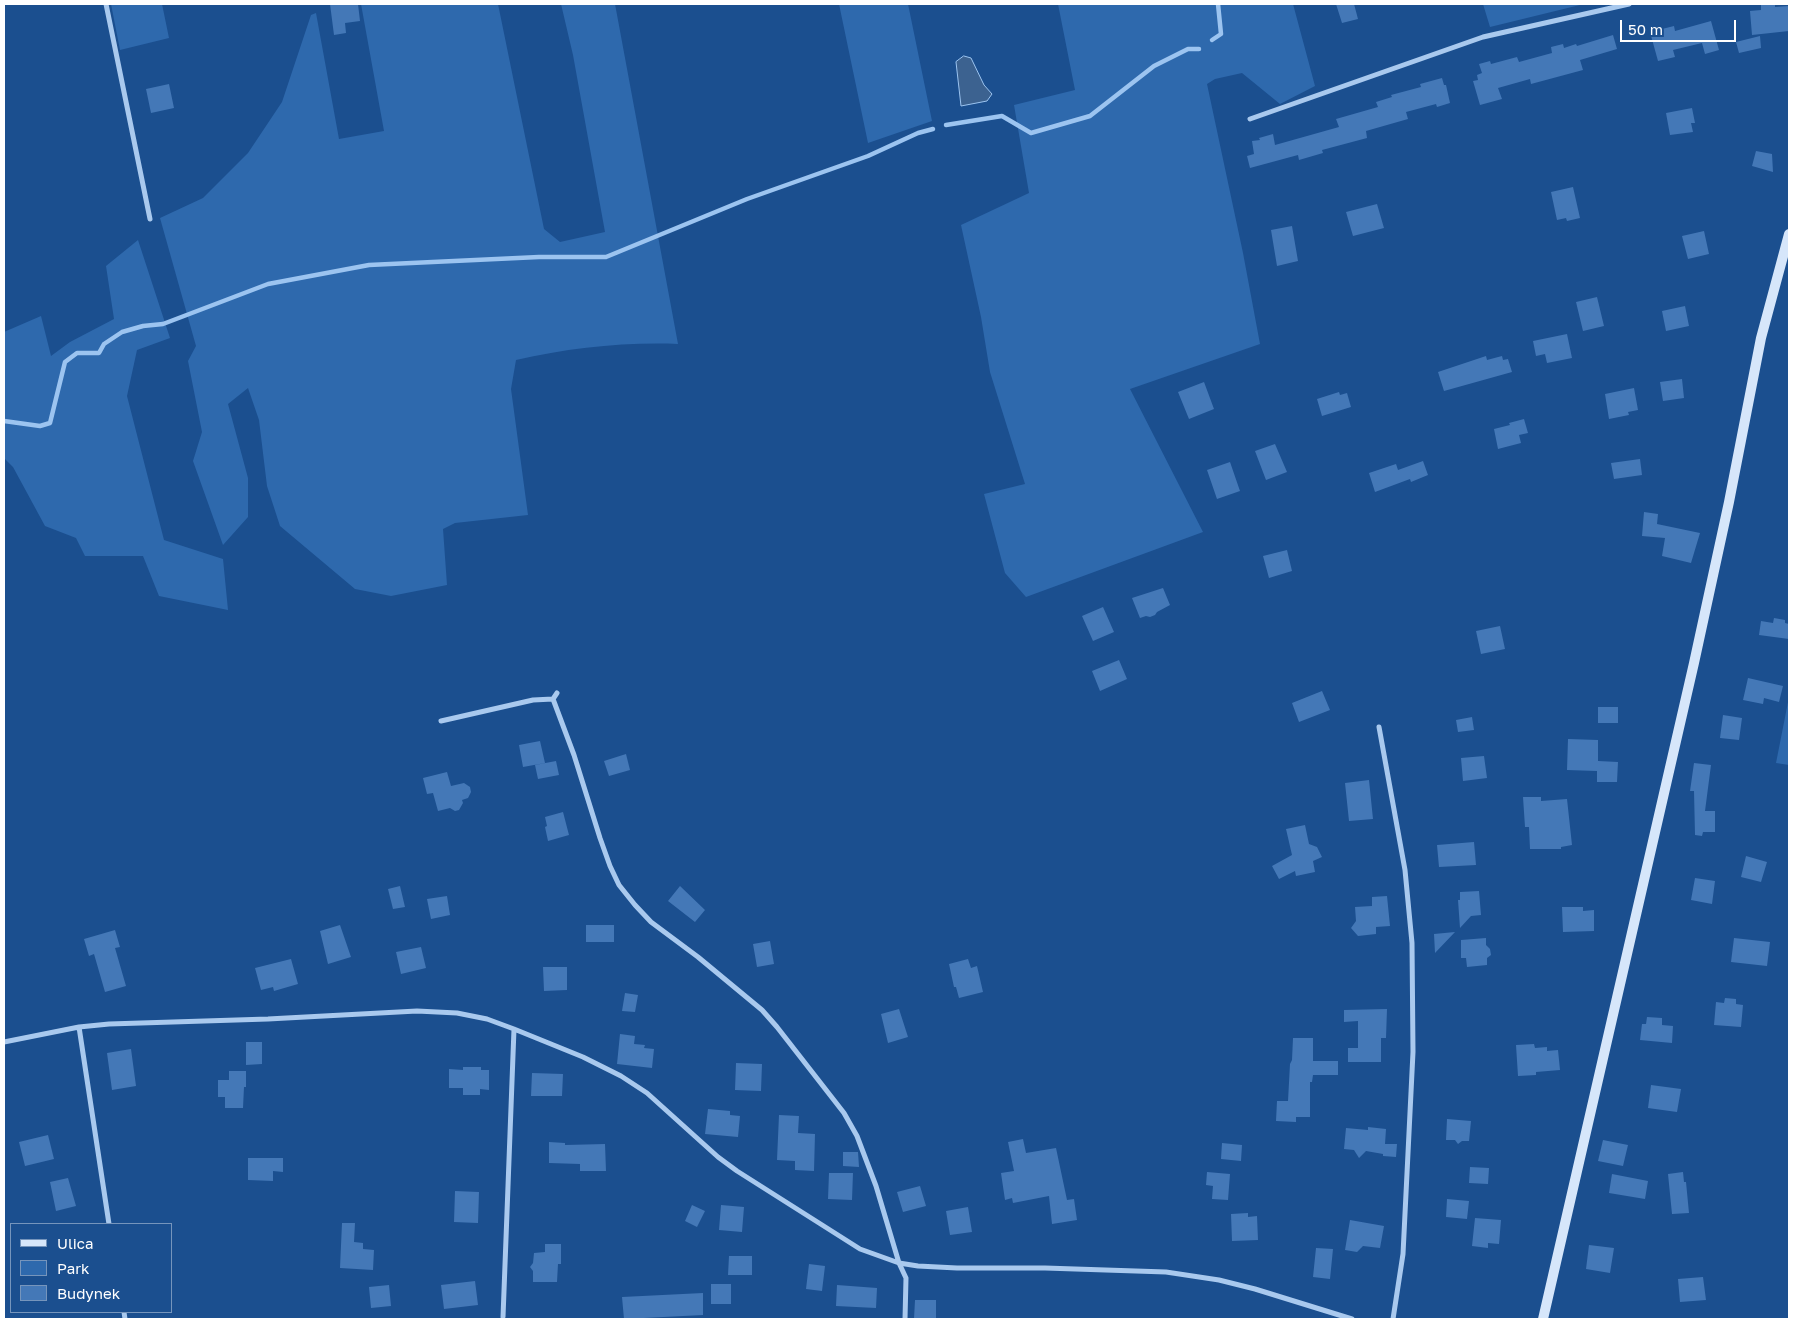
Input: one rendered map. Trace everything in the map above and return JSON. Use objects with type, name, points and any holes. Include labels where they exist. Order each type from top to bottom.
[{"type":"main road","points":[[1543,1319],[1730,502],[1761,338],[1789,234]]},
{"type":"street","points":[[106,4],[150,219]]},
{"type":"street","points":[[1250,119],[1483,37],[1629,4]]},
{"type":"street","points":[[553,699],[557,693]]},
{"type":"street","points":[[441,721],[532,700],[553,699]]},
{"type":"street","points":[[553,699],[574,755],[603,847],[620,885],[651,922],[698,957],[762,1010],[844,1112],[857,1136],[876,1186],[899,1262],[906,1278],[905,1319]]},
{"type":"street","points":[[1379,727],[1405,870],[1411,933],[1412,1062],[1403,1254],[1393,1319]]},
{"type":"street","points":[[4,1042],[79,1027],[109,1024],[268,1019],[425,1011],[457,1013],[487,1019],[583,1057],[621,1076],[647,1094],[718,1156],[762,1188],[860,1249],[899,1262],[918,1266],[1054,1268],[1174,1273],[1219,1280],[1255,1289],[1352,1319]]},
{"type":"street","points":[[79,1027],[109,1223]]},
{"type":"street","points":[[503,1317],[514,1029]]},
{"type":"green space","points":[[111,4],[162,4],[169,38],[120,50]]},
{"type":"green space","points":[[361,4],[498,4],[544,229],[560,242],[605,232],[573,55],[561,4],[615,4],[678,344],[637,344],[597,347],[556,352],[516,360],[511,389],[528,515],[455,523],[443,529],[447,585],[391,596],[355,589],[280,526],[267,486],[259,420],[248,388],[228,404],[248,478],[248,517],[223,545],[193,461],[202,432],[188,361],[196,346],[160,218],[203,198],[248,153],[282,102],[311,15],[316,13],[339,139],[384,131]]},
{"type":"green space","points":[[839,4],[908,4],[932,121],[868,143]]},
{"type":"green space","points":[[1058,4],[1293,4],[1315,86],[1280,104],[1242,73],[1215,79],[1207,84],[1243,253],[1260,344],[1130,389],[1203,532],[1026,597],[1005,573],[984,494],[1025,484],[990,372],[981,317],[961,225],[1029,193],[1014,105],[1075,90]]},
{"type":"green space","points":[[1483,4],[1584,4],[1490,27]]},
{"type":"green space","points":[[138,240],[170,338],[137,350],[127,396],[164,540],[223,559],[228,610],[159,596],[143,556],[85,556],[76,538],[45,526],[13,467],[4,458],[4,332],[41,316],[51,356],[70,342],[114,319],[106,266]]},
{"type":"green space","points":[[1789,697],[1789,765],[1776,763]]},
{"type":"shaded area","points":[[964,56],[971,58],[984,85],[992,94],[987,101],[961,106],[956,62]]},
{"type":"building","points":[[330,4],[358,4],[360,21],[345,23],[346,33],[334,35]]},
{"type":"building","points":[[1336,4],[1354,4],[1358,19],[1342,23]]},
{"type":"building","points":[[1775,4],[1775,7],[1789,6],[1789,31],[1752,35],[1750,11],[1761,10],[1761,5]]},
{"type":"building","points":[[1711,21],[1719,50],[1705,54],[1702,43],[1673,50],[1675,57],[1658,61],[1650,32],[1674,26],[1675,31]]},
{"type":"building","points":[[1613,35],[1617,49],[1580,60],[1583,70],[1531,84],[1530,79],[1498,88],[1502,99],[1480,105],[1473,81],[1478,80],[1477,75],[1482,73],[1479,64],[1490,61],[1491,64],[1517,57],[1519,62],[1552,53],[1551,47],[1563,44],[1564,48],[1576,44],[1577,46]]},
{"type":"building","points":[[1760,36],[1761,48],[1739,53],[1736,42]]},
{"type":"building","points":[[1442,78],[1444,85],[1446,85],[1450,103],[1437,107],[1436,104],[1406,112],[1408,119],[1366,131],[1367,138],[1322,150],[1323,153],[1299,160],[1298,155],[1250,168],[1247,156],[1254,154],[1252,141],[1260,140],[1259,138],[1273,134],[1275,145],[1339,127],[1336,119],[1378,107],[1376,102],[1392,97],[1391,95],[1421,87],[1420,84]]},
{"type":"building","points":[[169,84],[174,108],[151,113],[146,89]]},
{"type":"building","points":[[1692,108],[1695,123],[1691,123],[1693,132],[1670,135],[1666,113]]},
{"type":"building","points":[[1756,151],[1772,154],[1773,172],[1752,166]]},
{"type":"building","points":[[1573,187],[1580,218],[1567,221],[1566,218],[1557,220],[1551,192]]},
{"type":"building","points":[[1377,204],[1384,228],[1353,236],[1346,212]]},
{"type":"building","points":[[1292,226],[1298,261],[1277,266],[1271,230]]},
{"type":"building","points":[[1704,231],[1709,254],[1688,259],[1682,236]]},
{"type":"building","points":[[1597,297],[1604,326],[1583,331],[1576,302]]},
{"type":"building","points":[[1685,306],[1689,326],[1666,331],[1662,311]]},
{"type":"building","points":[[1567,334],[1572,358],[1547,363],[1545,354],[1536,356],[1533,341]]},
{"type":"building","points":[[1486,356],[1487,360],[1502,356],[1503,360],[1508,359],[1512,372],[1444,391],[1438,372]]},
{"type":"building","points":[[1682,379],[1684,398],[1663,401],[1660,382]]},
{"type":"building","points":[[1204,382],[1214,409],[1189,419],[1178,392]]},
{"type":"building","points":[[1634,388],[1638,410],[1628,412],[1629,415],[1609,419],[1605,394]]},
{"type":"building","points":[[1339,392],[1340,395],[1347,393],[1351,407],[1322,416],[1317,399]]},
{"type":"building","points":[[1524,419],[1528,433],[1519,435],[1521,443],[1498,449],[1494,429]]},
{"type":"building","points":[[1275,444],[1287,472],[1266,480],[1255,451]]},
{"type":"building","points":[[1640,459],[1642,475],[1614,479],[1611,463]]},
{"type":"building","points":[[1423,461],[1428,475],[1411,482],[1410,479],[1375,492],[1369,473],[1396,464],[1398,470]]},
{"type":"building","points":[[1230,462],[1240,491],[1217,499],[1207,470]]},
{"type":"building","points":[[1644,512],[1658,514],[1657,524],[1700,533],[1691,563],[1662,556],[1665,538],[1642,536]]},
{"type":"building","points":[[1287,550],[1292,571],[1269,578],[1263,556]]},
{"type":"building","points":[[1163,588],[1170,605],[1155,615],[1140,618],[1132,598]]},
{"type":"building","points":[[1103,607],[1114,632],[1093,641],[1082,616]]},
{"type":"building","points":[[1774,618],[1785,620],[1785,623],[1789,624],[1789,639],[1759,635],[1761,621],[1773,623]]},
{"type":"building","points":[[1500,626],[1505,649],[1481,654],[1476,631]]},
{"type":"building","points":[[1119,660],[1127,679],[1100,691],[1092,671]]},
{"type":"building","points":[[1748,678],[1783,686],[1779,702],[1764,698],[1763,704],[1743,700]]},
{"type":"building","points":[[1322,691],[1330,710],[1299,722],[1292,703]]},
{"type":"building","points":[[1598,707],[1618,707],[1618,723],[1598,723]]},
{"type":"building","points":[[1723,715],[1742,718],[1739,740],[1720,738]]},
{"type":"building","points":[[1472,717],[1474,730],[1458,732],[1456,720]]},
{"type":"building","points":[[1568,739],[1598,740],[1598,761],[1618,762],[1617,782],[1597,782],[1597,771],[1567,770]]},
{"type":"building","points":[[540,741],[545,763],[523,767],[519,745]]},
{"type":"building","points":[[626,754],[630,770],[609,776],[604,761]]},
{"type":"building","points":[[1484,756],[1487,778],[1463,781],[1461,758]]},
{"type":"building","points":[[556,761],[559,775],[538,779],[535,765]]},
{"type":"building","points":[[1694,763],[1711,765],[1705,811],[1715,811],[1715,832],[1703,832],[1702,836],[1695,835],[1694,791],[1690,791]]},
{"type":"building","points":[[447,772],[451,786],[464,783],[470,787],[471,792],[468,798],[462,800],[463,803],[459,810],[455,811],[450,808],[438,811],[433,793],[427,794],[423,778]]},
{"type":"building","points":[[1369,780],[1373,819],[1349,821],[1345,783]]},
{"type":"building","points":[[1523,797],[1541,797],[1541,801],[1567,799],[1572,845],[1561,847],[1561,849],[1530,849],[1529,827],[1525,827]]},
{"type":"building","points":[[563,812],[569,835],[548,841],[545,817]]},
{"type":"building","points":[[1305,825],[1309,844],[1317,847],[1322,857],[1313,861],[1315,872],[1296,876],[1295,871],[1279,879],[1272,866],[1292,855],[1286,829]]},
{"type":"building","points":[[1474,842],[1476,865],[1439,867],[1437,845]]},
{"type":"building","points":[[1746,856],[1767,862],[1761,882],[1741,877]]},
{"type":"building","points":[[1695,878],[1715,881],[1712,904],[1691,900]]},
{"type":"building","points":[[400,886],[405,907],[393,909],[388,889]]},
{"type":"building","points":[[680,886],[705,910],[695,922],[668,901]]},
{"type":"building","points":[[1479,891],[1481,915],[1471,916],[1460,928],[1458,900],[1460,900],[1460,892]]},
{"type":"building","points":[[447,896],[450,915],[431,919],[427,899]]},
{"type":"building","points":[[1387,896],[1390,926],[1376,927],[1376,934],[1358,936],[1351,928],[1356,921],[1355,907],[1372,906],[1372,897]]},
{"type":"building","points":[[1562,907],[1583,907],[1583,911],[1594,910],[1594,931],[1563,932]]},
{"type":"building","points":[[340,925],[351,957],[328,964],[320,931]]},
{"type":"building","points":[[586,925],[614,925],[614,942],[586,942]]},
{"type":"building","points":[[115,930],[120,947],[115,948],[126,986],[105,992],[94,954],[89,956],[84,939]]},
{"type":"building","points":[[1455,932],[1435,953],[1434,934]]},
{"type":"building","points":[[1486,938],[1486,945],[1490,949],[1491,955],[1487,958],[1487,965],[1467,967],[1466,958],[1461,958],[1461,940]]},
{"type":"building","points":[[1734,938],[1770,942],[1767,966],[1731,962]]},
{"type":"building","points":[[770,941],[774,964],[757,967],[753,944]]},
{"type":"building","points":[[421,947],[426,968],[401,974],[396,952]]},
{"type":"building","points":[[291,959],[298,984],[274,991],[273,987],[261,990],[255,968]]},
{"type":"building","points":[[968,959],[971,968],[977,966],[983,992],[959,998],[956,987],[954,987],[949,964]]},
{"type":"building","points":[[543,967],[567,967],[567,990],[544,991]]},
{"type":"building","points":[[625,993],[638,995],[635,1012],[622,1011]]},
{"type":"building","points":[[1725,998],[1736,999],[1736,1004],[1743,1005],[1741,1027],[1714,1025],[1716,1002],[1724,1003]]},
{"type":"building","points":[[899,1009],[908,1037],[888,1043],[881,1014]]},
{"type":"building","points":[[1387,1009],[1386,1038],[1381,1038],[1381,1062],[1348,1062],[1348,1048],[1358,1048],[1358,1021],[1344,1022],[1344,1010]]},
{"type":"building","points":[[1647,1017],[1662,1018],[1662,1025],[1673,1026],[1672,1043],[1640,1040],[1642,1024],[1646,1024]]},
{"type":"building","points":[[620,1034],[635,1036],[634,1044],[645,1045],[644,1048],[654,1049],[652,1068],[617,1064]]},
{"type":"building","points":[[1293,1038],[1313,1038],[1313,1061],[1338,1061],[1338,1075],[1313,1075],[1312,1082],[1310,1082],[1310,1117],[1296,1117],[1296,1122],[1276,1121],[1277,1101],[1288,1101]]},
{"type":"building","points":[[246,1042],[262,1042],[262,1064],[246,1065]]},
{"type":"building","points":[[1534,1044],[1535,1048],[1547,1047],[1547,1051],[1558,1050],[1560,1070],[1536,1072],[1536,1075],[1518,1076],[1516,1045]]},
{"type":"building","points":[[131,1049],[136,1086],[112,1090],[107,1053]]},
{"type":"building","points":[[736,1063],[762,1064],[761,1091],[735,1090]]},
{"type":"building","points":[[463,1067],[481,1067],[481,1070],[489,1070],[489,1090],[480,1089],[480,1095],[463,1095],[463,1088],[449,1088],[449,1069],[463,1070]]},
{"type":"building","points":[[229,1071],[246,1071],[243,1108],[225,1108],[225,1097],[218,1097],[218,1080],[229,1080]]},
{"type":"building","points":[[532,1073],[563,1074],[562,1096],[531,1096]]},
{"type":"building","points":[[1651,1085],[1681,1089],[1677,1112],[1648,1108]]},
{"type":"building","points":[[708,1109],[730,1111],[730,1115],[740,1116],[738,1137],[705,1134]]},
{"type":"building","points":[[779,1115],[799,1116],[798,1133],[815,1134],[814,1171],[795,1170],[795,1161],[777,1160]]},
{"type":"building","points":[[1447,1119],[1471,1121],[1469,1141],[1462,1141],[1458,1144],[1455,1140],[1446,1140]]},
{"type":"building","points":[[1368,1127],[1386,1129],[1385,1144],[1397,1144],[1396,1157],[1383,1156],[1383,1154],[1366,1151],[1359,1158],[1354,1150],[1344,1149],[1346,1128],[1368,1130]]},
{"type":"building","points":[[48,1135],[54,1159],[25,1166],[19,1142]]},
{"type":"building","points":[[1023,1139],[1026,1153],[1056,1148],[1067,1200],[1074,1199],[1077,1220],[1052,1224],[1049,1196],[1013,1203],[1012,1198],[1005,1200],[1001,1173],[1014,1171],[1008,1142]]},
{"type":"building","points":[[1603,1140],[1628,1145],[1623,1166],[1598,1161]]},
{"type":"building","points":[[549,1142],[565,1143],[565,1145],[605,1144],[606,1171],[580,1171],[580,1164],[549,1163]]},
{"type":"building","points":[[1222,1143],[1242,1145],[1241,1161],[1221,1159]]},
{"type":"building","points":[[843,1152],[858,1152],[859,1167],[843,1166]]},
{"type":"building","points":[[248,1158],[283,1158],[283,1172],[273,1171],[273,1181],[248,1180]]},
{"type":"building","points":[[1470,1167],[1489,1168],[1488,1184],[1469,1183]]},
{"type":"building","points":[[1207,1172],[1230,1174],[1228,1200],[1212,1199],[1213,1186],[1206,1185]]},
{"type":"building","points":[[1683,1172],[1684,1182],[1686,1182],[1689,1213],[1672,1214],[1668,1174]]},
{"type":"building","points":[[829,1173],[853,1173],[852,1200],[828,1199]]},
{"type":"building","points":[[1612,1174],[1648,1181],[1645,1199],[1609,1193]]},
{"type":"building","points":[[68,1178],[76,1206],[56,1211],[50,1182]]},
{"type":"building","points":[[920,1186],[926,1206],[903,1212],[897,1192]]},
{"type":"building","points":[[455,1191],[479,1192],[478,1223],[454,1222]]},
{"type":"building","points":[[1447,1199],[1469,1201],[1467,1219],[1446,1217]]},
{"type":"building","points":[[692,1205],[705,1211],[697,1227],[685,1221]]},
{"type":"building","points":[[721,1205],[744,1207],[742,1232],[719,1230]]},
{"type":"building","points":[[968,1207],[972,1232],[950,1235],[946,1211]]},
{"type":"building","points":[[1248,1213],[1248,1217],[1257,1216],[1258,1240],[1232,1241],[1231,1214]]},
{"type":"building","points":[[1475,1218],[1501,1220],[1499,1244],[1488,1243],[1488,1248],[1472,1246]]},
{"type":"building","points":[[1350,1220],[1384,1226],[1380,1248],[1363,1246],[1357,1252],[1345,1250]]},
{"type":"building","points":[[342,1223],[355,1223],[354,1242],[363,1243],[363,1249],[374,1250],[373,1270],[340,1268]]},
{"type":"building","points":[[545,1244],[561,1244],[561,1264],[558,1264],[557,1282],[533,1282],[533,1271],[530,1267],[533,1263],[534,1253],[545,1252]]},
{"type":"building","points":[[1589,1245],[1614,1248],[1610,1273],[1586,1269]]},
{"type":"building","points":[[1316,1248],[1333,1249],[1330,1279],[1313,1277]]},
{"type":"building","points":[[729,1256],[752,1256],[752,1275],[728,1275]]},
{"type":"building","points":[[809,1264],[825,1266],[822,1291],[806,1289]]},
{"type":"building","points":[[1703,1277],[1706,1300],[1680,1302],[1678,1279]]},
{"type":"building","points":[[475,1281],[478,1305],[444,1309],[441,1285]]},
{"type":"building","points":[[711,1284],[731,1284],[731,1304],[711,1304]]},
{"type":"building","points":[[389,1285],[391,1306],[371,1308],[369,1287]]},
{"type":"building","points":[[837,1285],[877,1288],[876,1308],[836,1306]]},
{"type":"building","points":[[703,1293],[703,1315],[624,1319],[622,1297]]},
{"type":"building","points":[[915,1300],[936,1300],[936,1319],[914,1319]]},
{"type":"waterway","points":[[1212,40],[1221,34],[1218,4]]},
{"type":"waterway","points":[[946,125],[1002,116],[1031,133],[1090,116],[1154,66],[1188,49],[1199,49]]},
{"type":"waterway","points":[[4,421],[40,426],[50,423],[65,362],[77,353],[99,353],[104,344],[122,332],[143,326],[163,324],[268,284],[369,265],[539,257],[606,257],[747,199],[868,156],[918,133],[933,129]]}]
